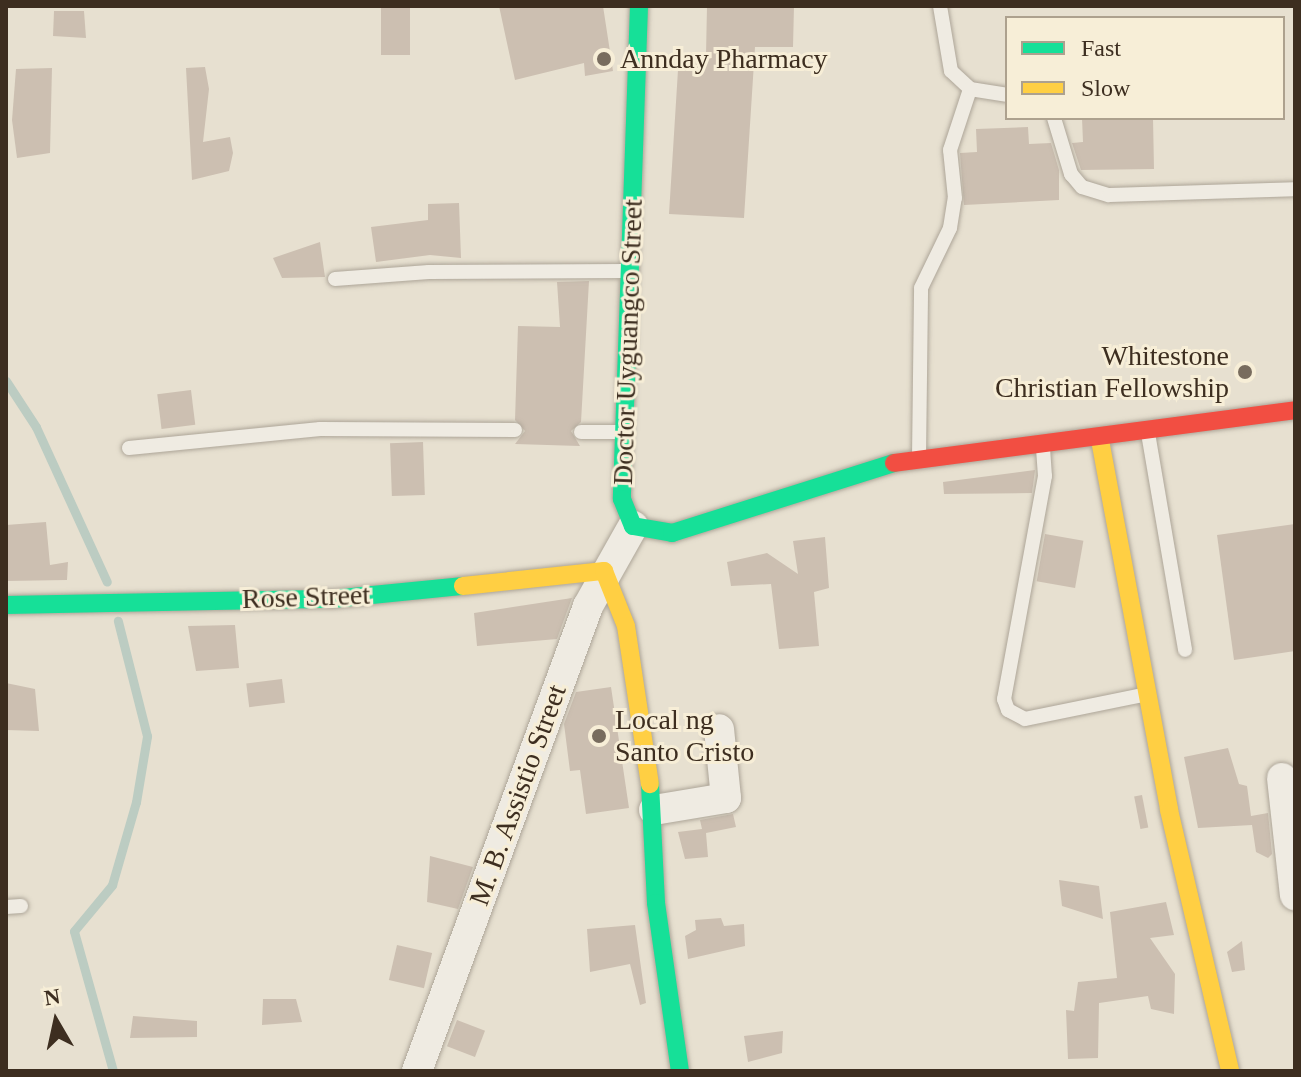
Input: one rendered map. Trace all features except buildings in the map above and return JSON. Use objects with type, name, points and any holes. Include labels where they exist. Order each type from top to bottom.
[{"type":"street","name":"Doctor Uyguangco Street","points":[[639,6],[622,499],[633,526],[672,533],[851,474],[919,459],[1100,440],[1295,410]]},
{"type":"street","points":[[1100,440],[1147,694],[1230,1071]]},
{"type":"street","name":"M. B. Assistio Street","points":[[417,1071],[604,571],[633,526]]},
{"type":"street","points":[[604,571],[626,626],[654,810],[654,881],[680,1071]]},
{"type":"street","name":"Rose Street","points":[[6,605],[332,599],[604,571]]},
{"type":"street","points":[[654,810],[726,798],[719,729]]},
{"type":"street","points":[[1288,791],[1295,895]]},
{"type":"lane","points":[[940,6],[951,71],[970,89],[1005,95]]},
{"type":"lane","points":[[919,459],[921,288],[950,228],[955,198],[950,150],[970,89]]},
{"type":"lane","points":[[1055,120],[1071,174],[1082,187],[1109,195],[1295,189]]},
{"type":"lane","points":[[335,279],[429,272],[629,271]]},
{"type":"lane","points":[[129,448],[320,429],[515,430]]},
{"type":"lane","points":[[581,432],[625,432]]},
{"type":"lane","points":[[1148,433],[1185,650]]},
{"type":"lane","points":[[1042,446],[1047,464],[1004,699],[1008,710],[1025,719],[1147,694]]},
{"type":"waterway","points":[[6,381],[36,427],[107,582]]},
{"type":"waterway","points":[[113,1071],[74,931],[112,885],[136,802],[147,736],[118,621]]},
{"type":"traffic: fast","points":[[639,6],[622,499],[633,526],[672,533],[894,463]]},
{"type":"traffic: fast","points":[[6,605],[332,599],[463,586]]},
{"type":"traffic: fast","points":[[650,784],[656,903],[680,1071]]},
{"type":"traffic: slow","points":[[1100,440],[1169,810],[1230,1071]]},
{"type":"traffic: slow","points":[[463,586],[604,571],[626,626],[650,784]]},
{"type":"traffic: jam","points":[[894,463],[1295,410]]},
{"type":"place","name":"Annday Pharmacy","points":[[604,59]]},
{"type":"place","name":"Whitestone Christian Fellowship","points":[[1245,372]]},
{"type":"place","name":"Local ng Santo Cristo","points":[[599,736]]}]
